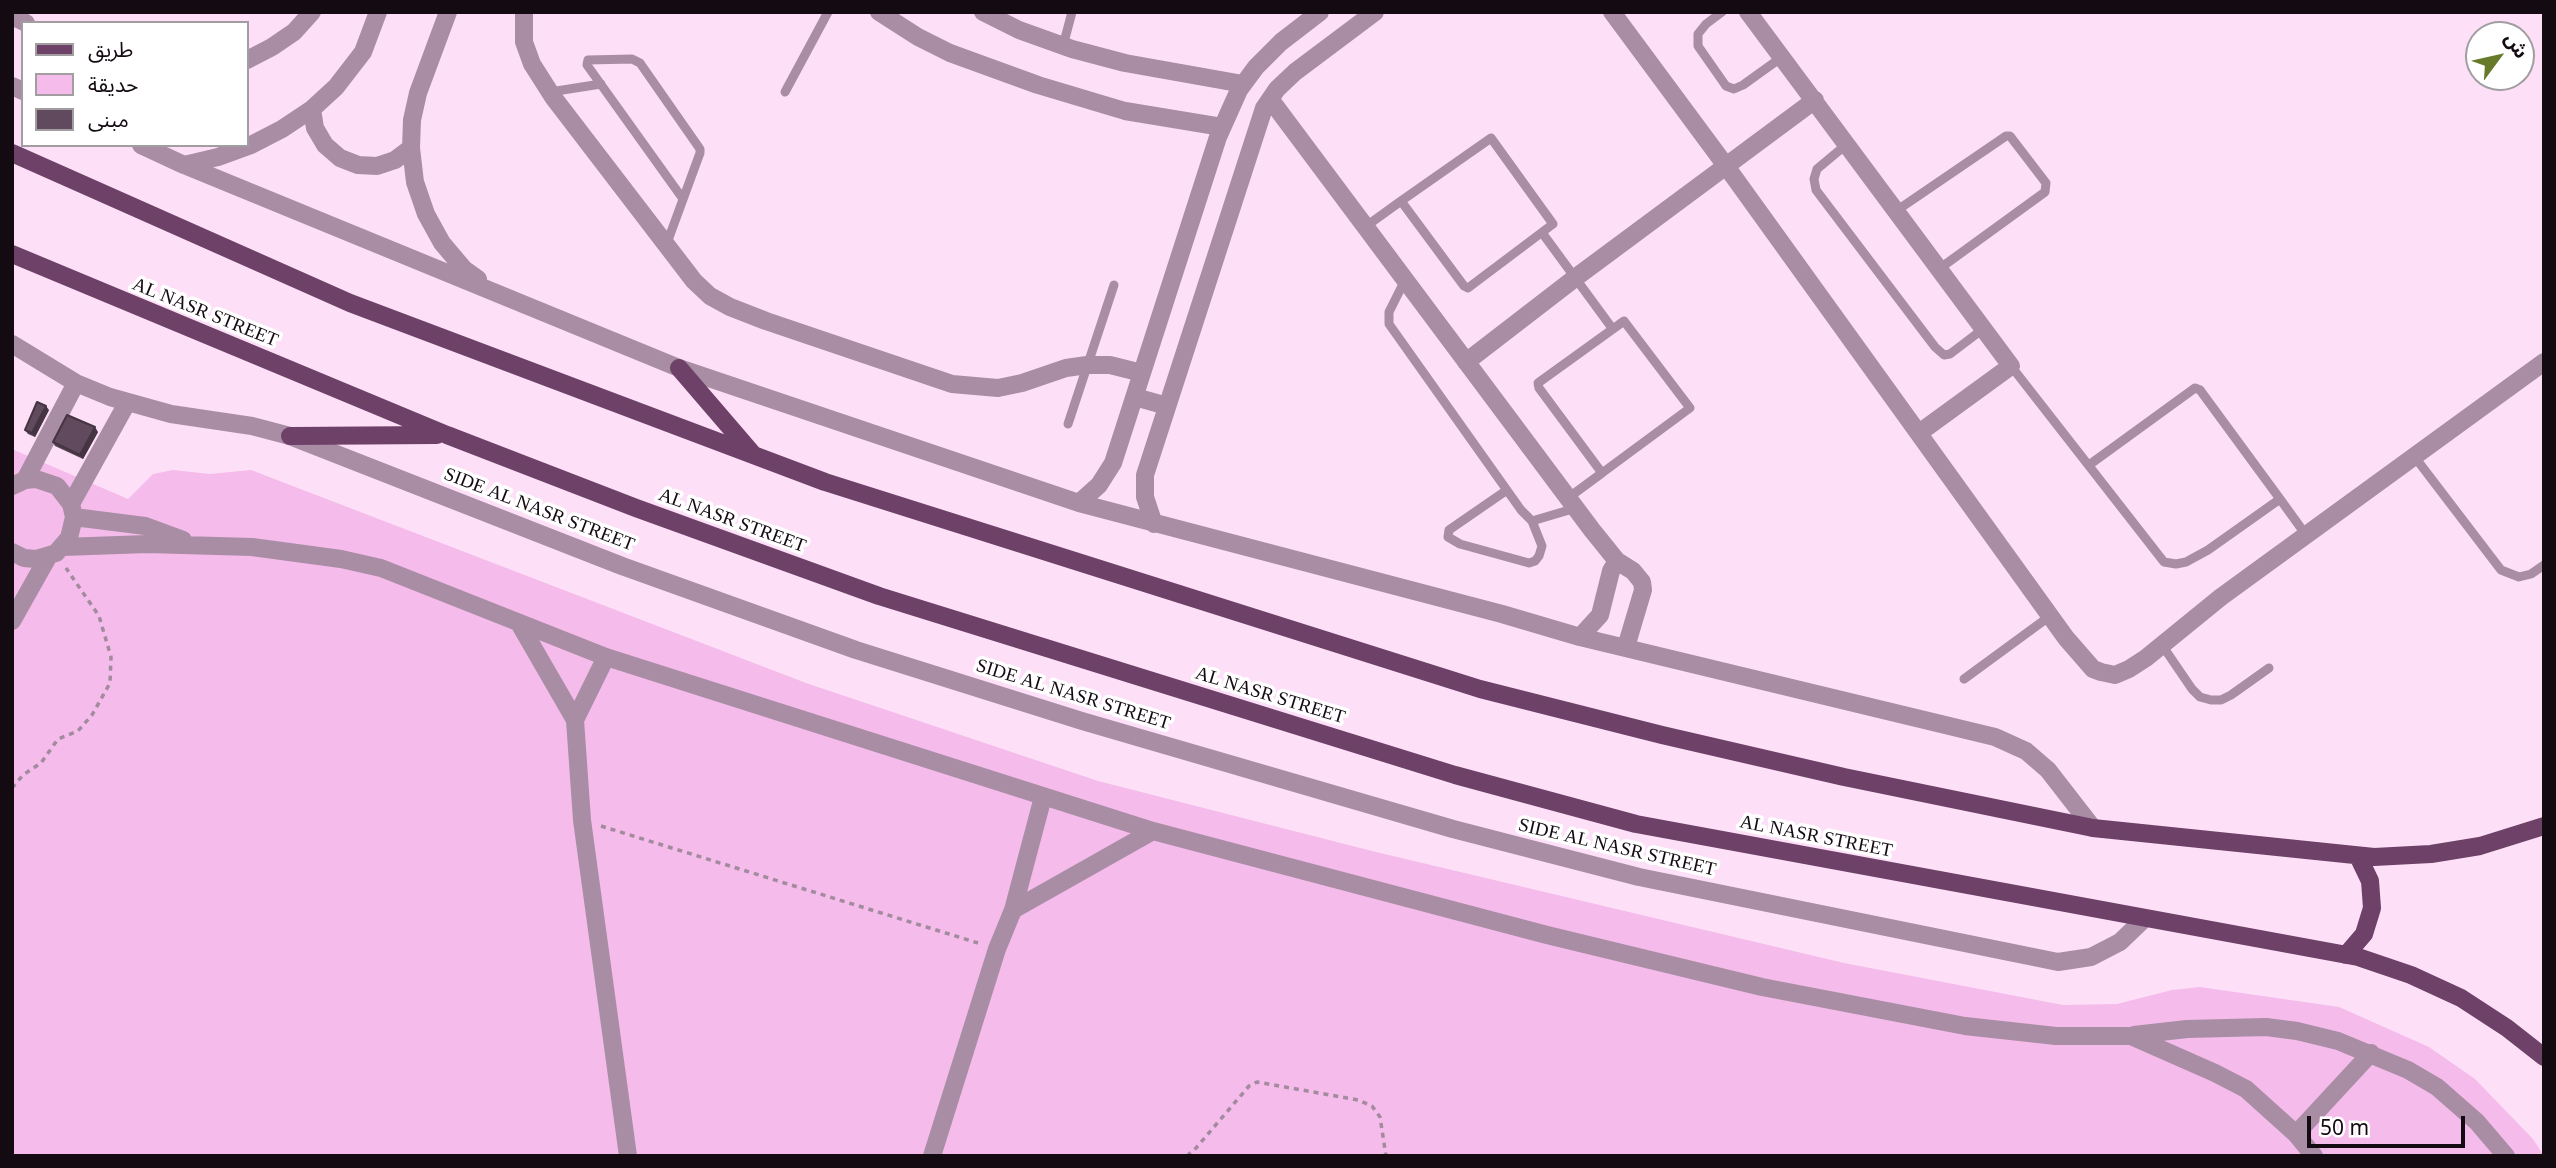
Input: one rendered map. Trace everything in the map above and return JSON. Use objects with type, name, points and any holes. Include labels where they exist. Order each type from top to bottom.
[{"type":"main road","points":[[12,153],[350,303],[825,482],[1480,689],[1844,777],[2093,828],[2358,856],[2431,854],[2480,846],[2544,826]]},
{"type":"main road","name":"AL NASR STREET","points":[[12,254],[447,435],[636,508],[879,596],[1455,775],[1636,824],[2346,955],[2411,975],[2460,998],[2507,1028],[2544,1057]]},
{"type":"main road","points":[[679,368],[754,455]]},
{"type":"main road","points":[[290,436],[447,435]]},
{"type":"main road","points":[[2346,955],[2364,934],[2372,908],[2370,881],[2358,856]]},
{"type":"street","points":[[248,59],[294,32],[312,12]]},
{"type":"street","points":[[248,146],[282,129],[312,109],[337,87],[363,52],[378,12]]},
{"type":"street","points":[[448,12],[418,93],[412,120],[411,148],[415,182],[426,214],[442,243],[464,269],[492,290]]},
{"type":"street","points":[[524,12],[524,42],[532,64],[550,92],[694,281],[710,296],[730,307],[952,384],[998,388],[1066,368],[1087,365],[1110,365],[1142,373]]},
{"type":"street","points":[[879,12],[906,20],[950,53],[1089,102],[1125,111],[1222,127]]},
{"type":"street","points":[[983,12],[1019,30],[1063,46],[1125,63],[1243,84]]},
{"type":"street","points":[[1079,503],[1098,485],[1113,463],[1222,127],[1243,84],[1256,66],[1281,42],[1320,12]]},
{"type":"street","points":[[1154,524],[1145,497],[1145,475],[1264,108],[1277,89],[1295,72],[1375,12]]},
{"type":"street","points":[[1612,12],[2050,616],[2093,669],[2115,675],[2129,669],[2221,597],[2544,362]]},
{"type":"street","points":[[1748,12],[2011,366],[1919,433]]},
{"type":"street","points":[[1270,99],[1572,503],[1617,561],[1633,571],[1642,582],[1643,590],[1626,647]]},
{"type":"street","points":[[1466,362],[1815,100]]},
{"type":"street","points":[[312,109],[315,128],[325,145],[340,158],[358,165],[377,166],[395,160],[411,148]]},
{"type":"street","points":[[145,147],[679,368],[1079,503],[1580,637],[1995,737],[2026,751],[2048,770],[2093,828]]},
{"type":"street","points":[[184,165],[246,147]]},
{"type":"street","name":"SIDE AL NASR STREET","points":[[12,344],[76,383],[127,403],[171,414],[252,426],[290,436],[622,566],[856,650],[1082,721],[1453,829],[1639,877],[2058,962],[2091,957],[2120,942],[2144,919]]},
{"type":"street","points":[[19,483],[76,383]]},
{"type":"street","points":[[1135,397],[1167,406]]},
{"type":"street","points":[[12,621],[56,552],[69,538],[72,510],[127,403]]},
{"type":"street","points":[[19,483],[36,479],[57,486],[72,510],[145,526],[196,545]]},
{"type":"street","points":[[12,552],[24,558],[36,559],[56,552],[196,545],[278,550],[381,568],[606,657],[1153,831],[1547,935],[1762,988],[1965,1026],[2056,1036],[2131,1036],[2187,1029],[2266,1027],[2297,1031],[2371,1053],[2437,1087],[2477,1122],[2506,1156]]},
{"type":"street","points":[[1580,637],[1600,615],[1611,571],[1617,561]]},
{"type":"street","points":[[519,623],[575,720],[582,820],[628,1156]]},
{"type":"street","points":[[575,720],[606,657]]},
{"type":"street","points":[[932,1156],[997,949],[1013,909],[1043,797]]},
{"type":"street","points":[[1013,909],[1153,831]]},
{"type":"street","points":[[2131,1036],[2246,1089],[2296,1134],[2314,1156]]},
{"type":"street","points":[[2296,1134],[2371,1053]]},
{"type":"lane","points":[[785,92],[828,12]]},
{"type":"lane","points":[[1063,46],[1072,12]]},
{"type":"lane","points":[[1722,12],[1698,34],[1698,46],[1726,86],[1734,89],[1743,85],[1782,57]]},
{"type":"lane","points":[[666,244],[683,199],[700,149],[640,62],[632,59],[588,60],[587,65],[683,199]]},
{"type":"lane","points":[[550,92],[601,84]]},
{"type":"lane","points":[[1896,211],[2006,136],[2010,136],[2046,183],[2045,192],[1939,269]]},
{"type":"lane","points":[[1365,227],[1401,201],[1491,138],[1552,219],[1553,224],[1468,288],[1401,201]]},
{"type":"lane","points":[[1847,144],[1817,169],[1814,179],[1816,190],[1935,347],[1944,355],[1950,354],[1983,329]]},
{"type":"lane","points":[[1543,234],[1612,328]]},
{"type":"lane","points":[[1405,280],[1389,312],[1389,324],[1532,521],[1542,545],[1535,561],[1529,563],[1460,544],[1448,537],[1450,530],[1507,490]]},
{"type":"lane","points":[[1068,424],[1114,285]]},
{"type":"lane","points":[[1532,521],[1572,503],[1602,473],[1690,408],[1624,321],[1538,383],[1602,473]]},
{"type":"lane","points":[[2011,366],[2164,562],[2186,562],[2208,550],[2280,499]]},
{"type":"lane","points":[[2089,465],[2195,388],[2200,390],[2306,535]]},
{"type":"lane","points":[[2414,456],[2501,570],[2519,577],[2531,574],[2544,565]]},
{"type":"lane","points":[[1964,679],[2050,616]]},
{"type":"lane","points":[[2162,645],[2192,689],[2211,700],[2221,700],[2231,695],[2269,668]]},
{"type":"path","points":[[12,788],[23,775],[41,763],[58,739],[78,731],[92,715],[110,682],[111,657],[99,616],[56,552]]},
{"type":"path","points":[[582,820],[997,949]]},
{"type":"path","points":[[1187,1156],[1249,1086],[1257,1082],[1358,1100],[1372,1106],[1380,1117],[1386,1156]]},
{"type":"green space","points":[[12,449],[128,499],[153,474],[173,470],[210,474],[251,470],[806,683],[1098,781],[1376,852],[1844,963],[2063,1005],[2117,1004],[2172,990],[2200,987],[2339,1007],[2429,1047],[2475,1079],[2533,1139],[2544,1156],[12,1156]]},
{"type":"building","points":[[37,402],[46,406],[32,433],[25,430]]},
{"type":"building","points":[[67,415],[95,427],[80,455],[53,442]]}]
